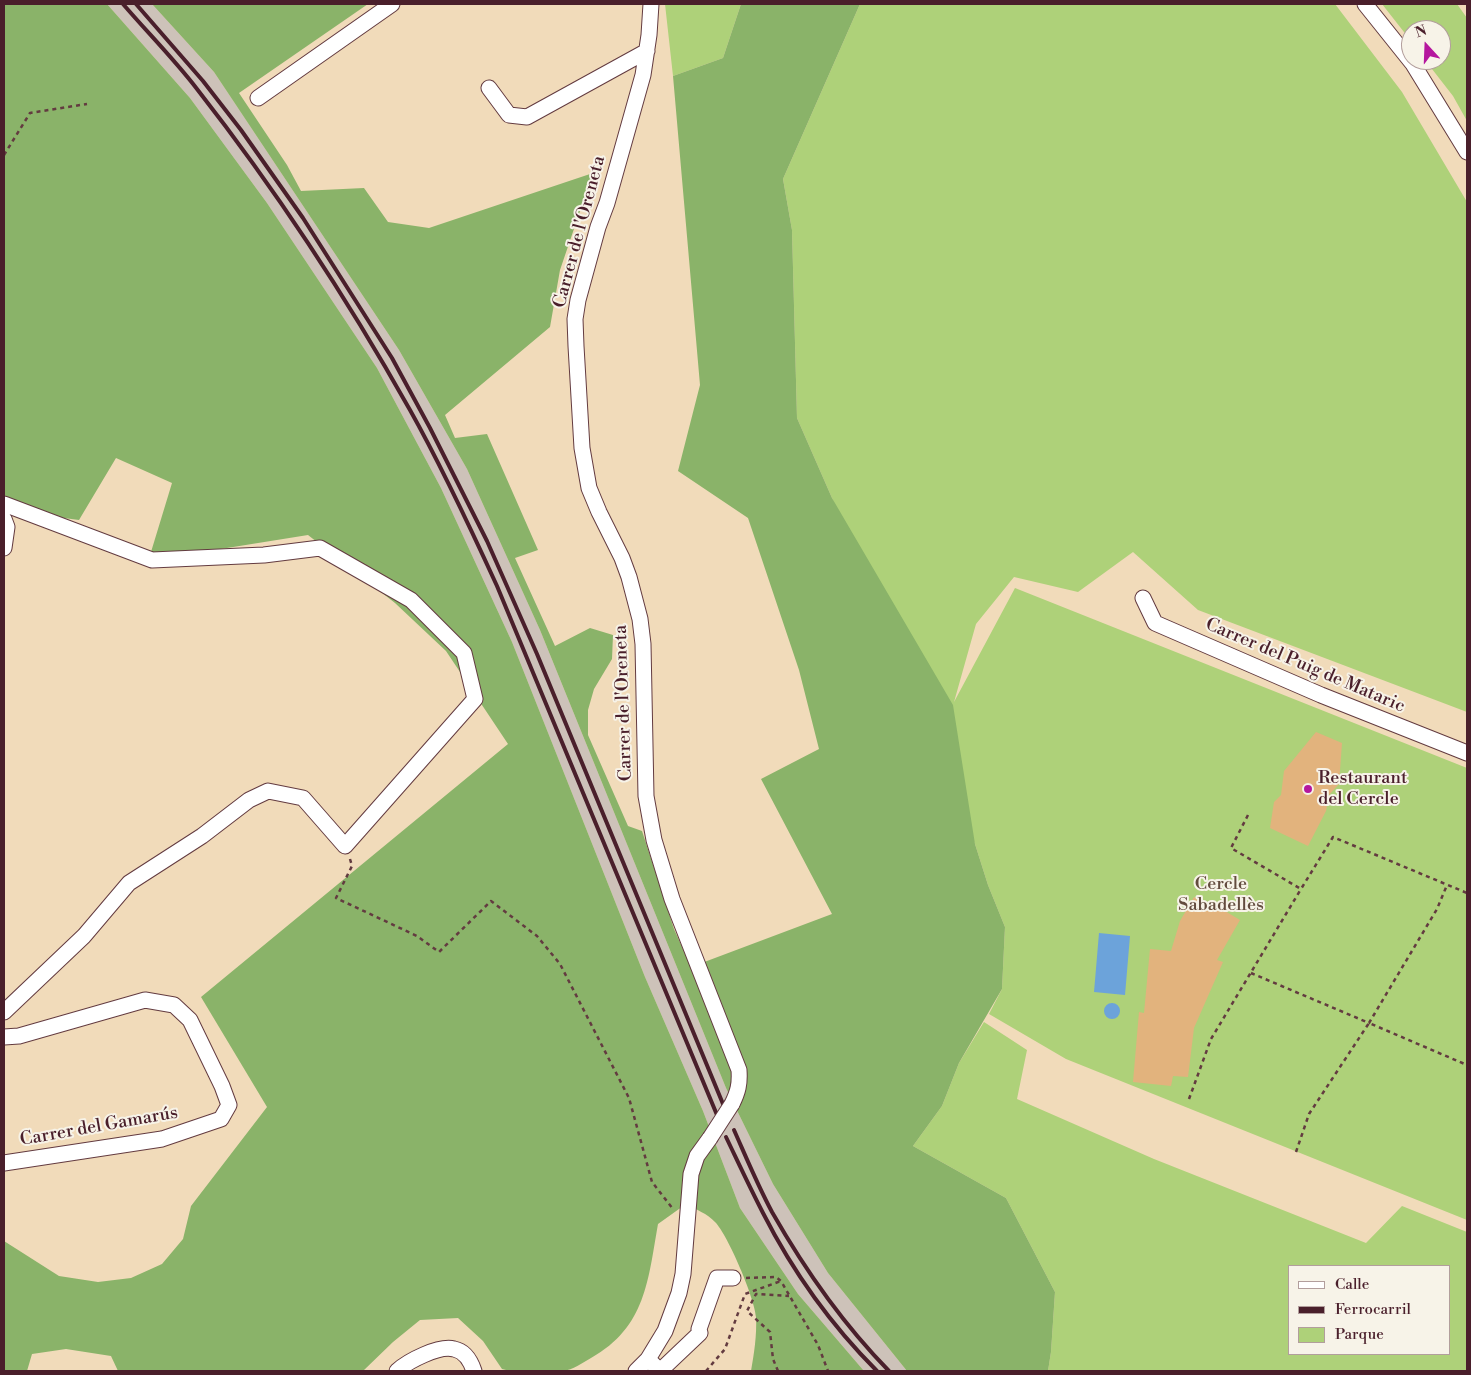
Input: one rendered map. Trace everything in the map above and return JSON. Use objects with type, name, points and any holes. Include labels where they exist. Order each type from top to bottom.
[{"type":"street","points":[[258,98],[392,4]]},
{"type":"street","name":"Carrer de l'Oreneta","points":[[651,4],[650,35],[643,75],[607,203],[598,228],[578,300],[575,319],[582,448],[589,488],[598,512],[622,558],[640,618],[643,644],[646,796],[654,840],[672,899],[738,1070],[740,1082],[738,1092],[732,1104],[692,1166],[686,1226]]},
{"type":"street","points":[[1366,4],[1413,64],[1467,152]]},
{"type":"street","points":[[489,88],[509,115],[528,117],[647,51]]},
{"type":"street","points":[[4,504],[152,560],[264,555],[320,548],[411,600],[464,652],[475,698],[345,846],[303,798],[268,791],[248,800],[202,836],[129,883],[84,936],[4,1012]]},
{"type":"street","points":[[4,519],[7,527],[4,548]]},
{"type":"street","name":"Carrer del Puig de Mataric","points":[[1143,598],[1155,623],[1289,679],[1321,695],[1467,753]]},
{"type":"street","name":"Carrer del Gamarús","points":[[4,1037],[19,1036],[145,1000],[174,1005],[190,1020],[222,1086],[229,1105],[221,1119],[162,1139],[4,1163]]},
{"type":"street","points":[[636,1371],[648,1359],[665,1331],[679,1293],[683,1274],[686,1226]]},
{"type":"street","points":[[648,1359],[660,1371],[700,1334],[699,1329],[717,1278],[733,1278]]},
{"type":"street","points":[[397,1371],[414,1360],[447,1348],[454,1348],[466,1356],[474,1371]]},
{"type":"path","points":[[4,155],[30,113],[87,104]]},
{"type":"path","points":[[1248,814],[1231,848],[1301,889]]},
{"type":"path","points":[[1190,1099],[1211,1039],[1333,837],[1467,894]]},
{"type":"path","points":[[345,846],[352,866],[336,898],[417,936],[439,952],[491,901],[538,936],[560,964],[629,1098],[652,1182],[686,1226]]},
{"type":"path","points":[[1296,1152],[1309,1114],[1368,1023],[1437,909],[1447,885]]},
{"type":"path","points":[[1251,973],[1467,1066]]},
{"type":"path","points":[[733,1278],[776,1277],[781,1281],[818,1345],[828,1371]]},
{"type":"path","points":[[706,1371],[725,1349],[745,1294],[781,1281]]},
{"type":"path","points":[[778,1371],[773,1359],[770,1332],[747,1312],[756,1294],[790,1296]]},
{"type":"shaded area","points":[[107,4],[152,4],[214,72],[399,350],[467,469],[540,630],[726,1088],[773,1184],[828,1273],[907,1371],[864,1371],[798,1294],[740,1208],[703,1111],[645,977],[512,642],[441,488],[377,368],[267,203],[190,98]]},
{"type":"green space","points":[[4,4],[107,4],[190,98],[267,203],[377,368],[441,488],[512,642],[645,977],[703,1111],[740,1208],[798,1294],[864,1371],[751,1371],[756,1338],[756,1317],[746,1282],[727,1240],[715,1222],[686,1204],[658,1224],[647,1283],[634,1317],[609,1346],[574,1368],[567,1370],[543,1372],[502,1369],[483,1341],[458,1318],[420,1320],[393,1342],[363,1371],[118,1371],[111,1356],[66,1349],[32,1354],[27,1371],[4,1371],[4,1241],[59,1276],[98,1282],[131,1278],[162,1264],[183,1239],[191,1206],[267,1107],[201,997],[508,744],[446,651],[395,603],[308,535],[152,560],[151,552],[172,483],[116,458],[79,520],[4,510]]},
{"type":"green space","points":[[152,4],[368,4],[239,93],[287,165],[301,191],[364,188],[388,222],[429,228],[593,173],[560,270],[550,327],[445,415],[455,438],[487,434],[538,550],[515,558],[555,646],[590,628],[613,635],[612,659],[594,689],[588,710],[588,735],[628,826],[642,831],[674,929],[691,967],[832,914],[761,779],[819,749],[799,670],[748,518],[678,471],[700,385],[673,76],[723,58],[741,4],[860,4],[783,179],[792,230],[797,418],[832,498],[953,705],[975,844],[988,885],[1005,927],[1002,989],[959,1063],[942,1106],[913,1146],[1006,1198],[1055,1292],[1048,1371],[907,1371],[828,1273],[773,1184],[726,1088],[540,630],[467,469],[399,350],[214,72]]},
{"type":"green space","points":[[665,4],[741,4],[723,58],[673,76]]},
{"type":"green space","name":"Cercle Sabadellès","points":[[860,4],[1335,4],[1402,92],[1467,202],[1467,712],[1198,610],[1133,552],[1078,592],[1014,577],[976,624],[954,702],[1015,588],[1467,768],[1467,1220],[1066,1059],[989,1014],[1002,989],[1005,927],[988,885],[975,844],[797,418],[792,230],[783,179]]},
{"type":"green space","points":[[1382,4],[1457,4],[1467,18],[1467,121],[1453,96],[1433,70],[1451,70],[1451,20],[1401,20],[1401,28]]},
{"type":"green space","points":[[984,1022],[1027,1050],[1017,1099],[1154,1159],[1366,1243],[1402,1206],[1467,1232],[1467,1371],[1048,1371],[1055,1292],[1006,1198],[913,1146],[942,1106],[959,1063]]},
{"type":"water","points":[[1099,933],[1130,936],[1125,995],[1094,992]]},
{"type":"water","points":[[1109,1003],[1115,1003],[1120,1008],[1118,1017],[1109,1019],[1104,1014],[1104,1008]]},
{"type":"building","name":"Restaurant del Cercle","points":[[1316,732],[1342,743],[1339,784],[1329,795],[1326,811],[1308,846],[1270,828],[1274,802],[1281,795],[1284,771]]},
{"type":"building","points":[[1194,897],[1220,908],[1240,920],[1217,960],[1223,962],[1194,1028],[1188,1077],[1173,1076],[1171,1086],[1133,1082],[1139,1012],[1144,1013],[1150,949],[1171,951],[1180,921]]},
{"type":"railway","points":[[123,4],[188,78],[255,166],[336,286],[422,432],[497,586],[717,1115]]},
{"type":"railway","points":[[136,4],[203,81],[241,130],[303,218],[392,358],[430,428],[487,541],[537,654],[723,1104]]},
{"type":"railway","points":[[734,1130],[767,1202],[798,1255],[840,1315],[889,1371]]},
{"type":"railway","points":[[726,1137],[774,1234],[800,1276],[828,1316],[877,1371]]},
{"type":"place","name":"Restaurant del Cercle","points":[[1308,789]]}]
